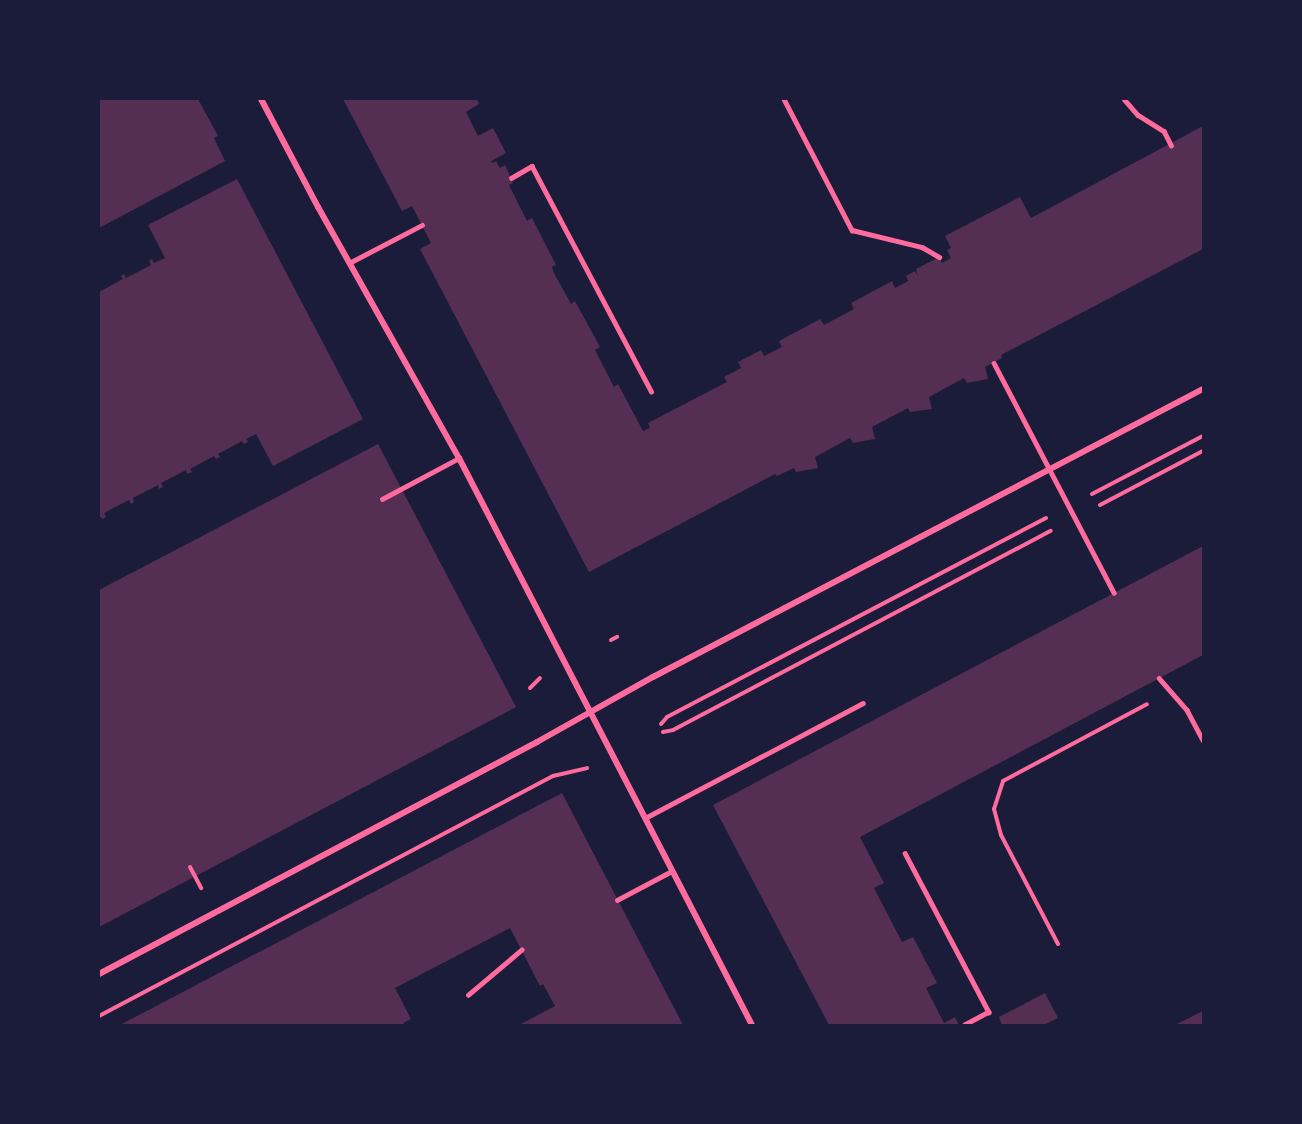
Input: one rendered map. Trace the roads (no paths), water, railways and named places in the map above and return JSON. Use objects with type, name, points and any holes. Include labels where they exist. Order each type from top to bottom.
[{"type":"street","points":[[261,99],[459,458],[592,711],[752,1025]]},
{"type":"street","points":[[99,974],[1203,389]]},
{"type":"lane","points":[[784,99],[852,230],[922,247],[939,257]]},
{"type":"lane","points":[[1124,99],[1138,115],[1164,131],[1171,145]]},
{"type":"lane","points":[[511,178],[532,166],[651,392]]},
{"type":"lane","points":[[349,262],[422,225]]},
{"type":"lane","points":[[994,363],[1114,593]]},
{"type":"lane","points":[[382,499],[459,458]]},
{"type":"lane","points":[[1159,678],[1187,710],[1203,740]]},
{"type":"lane","points":[[645,818],[863,703]]},
{"type":"lane","points":[[905,853],[989,1012],[966,1025]]},
{"type":"lane","points":[[617,900],[672,871]]},
{"type":"lane","points":[[468,995],[521,950]]}]
